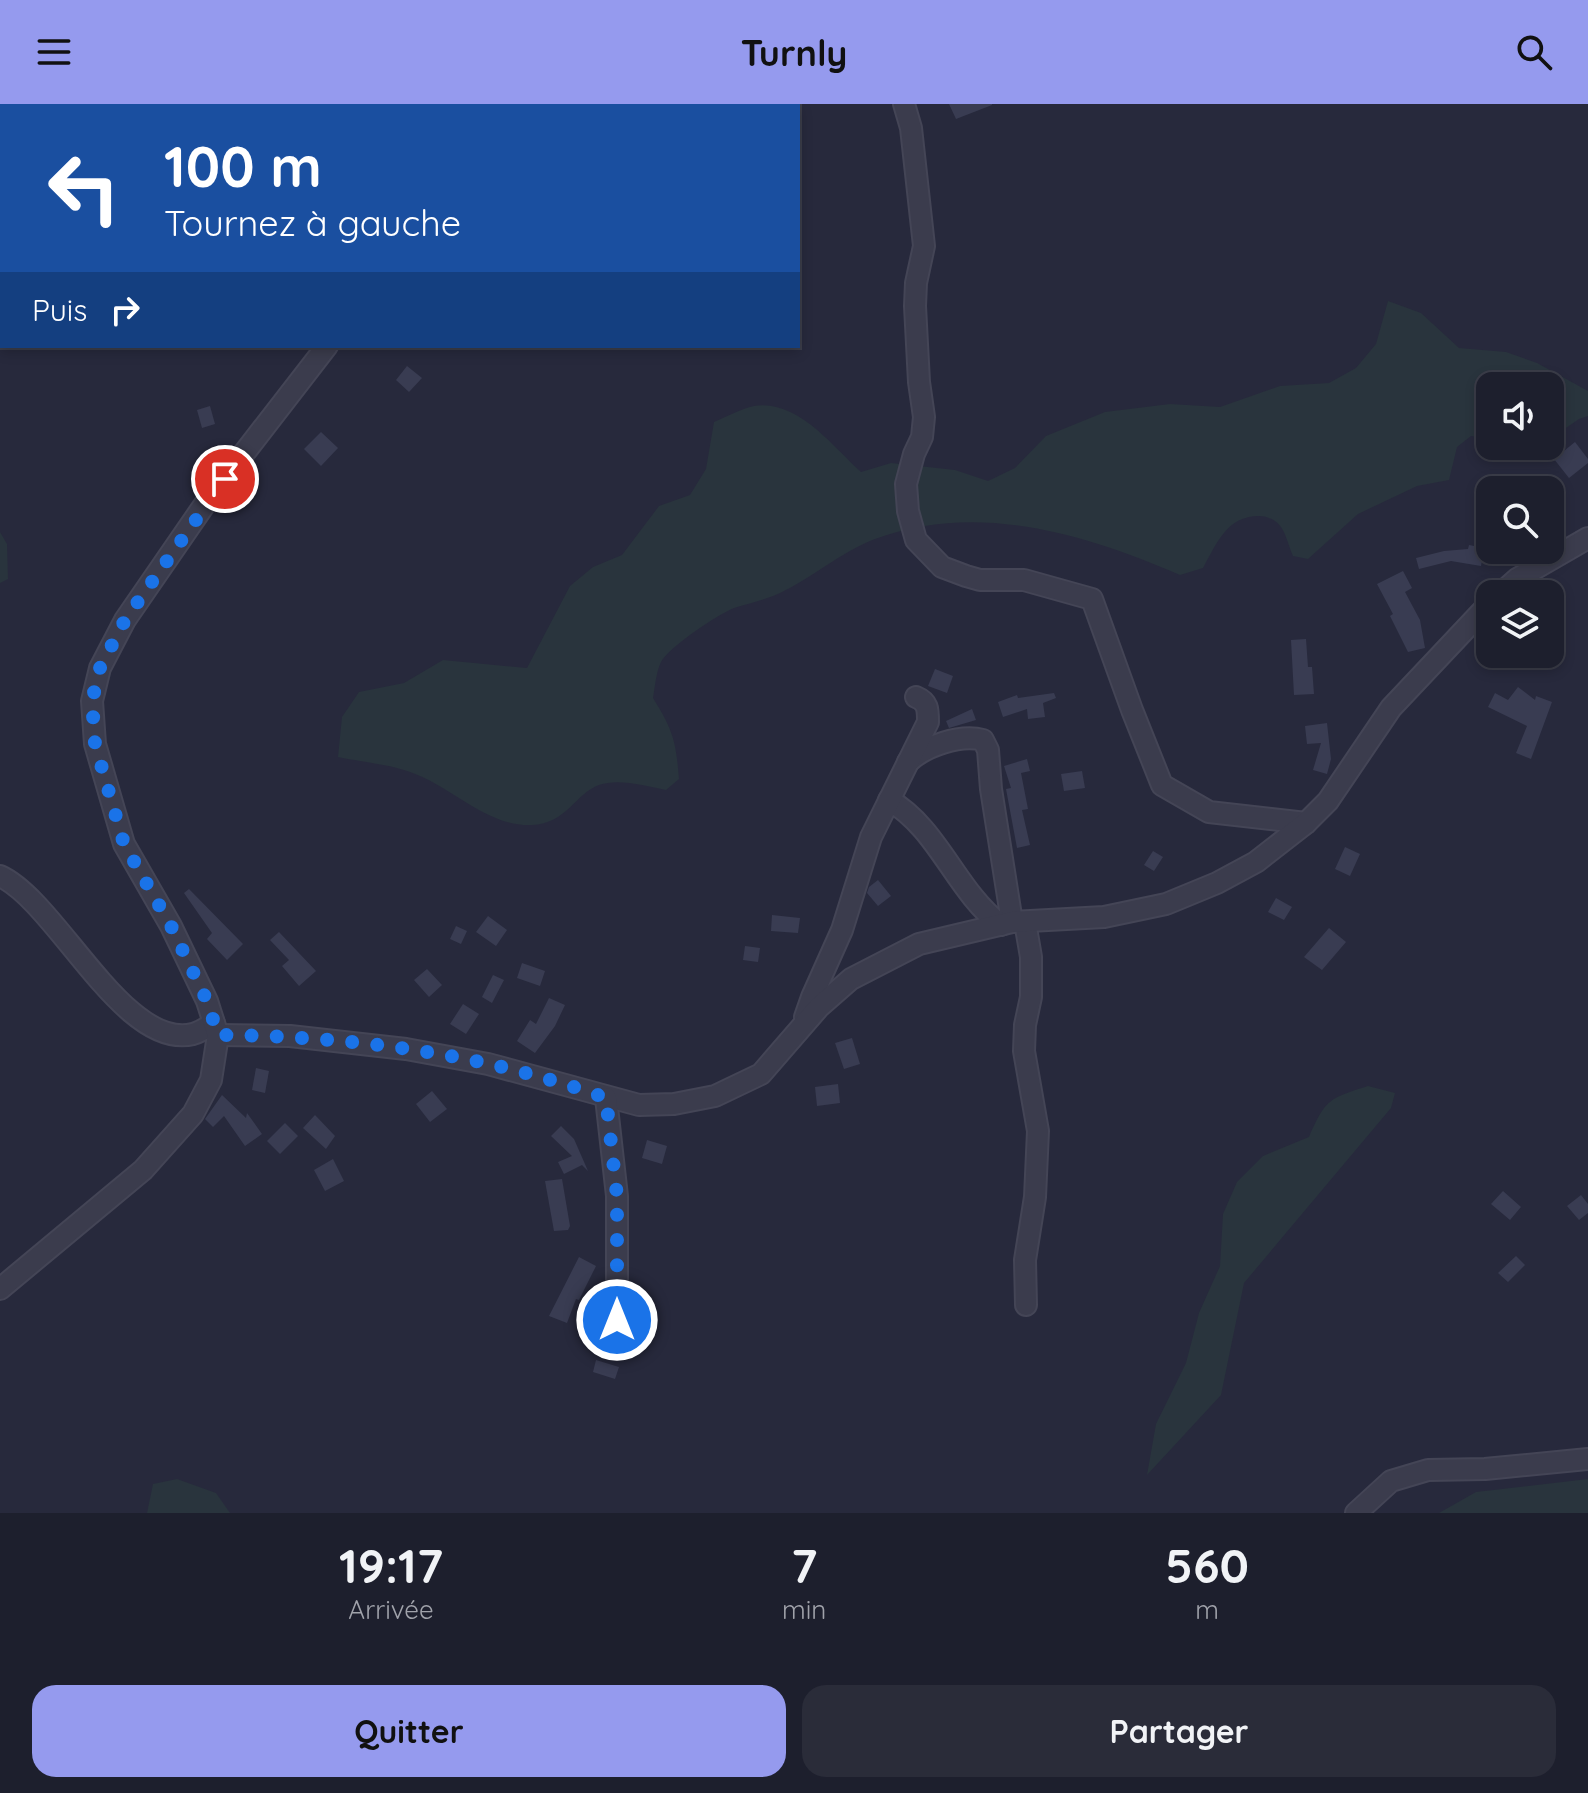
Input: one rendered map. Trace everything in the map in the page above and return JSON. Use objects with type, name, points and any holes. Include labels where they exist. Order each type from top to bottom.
[{"type":"street","points":[[904,104],[911,128],[924,246],[916,283],[915,306],[924,417],[922,437],[906,484],[908,511],[916,540],[942,567],[966,576],[980,580],[1024,580],[1092,599],[1162,785],[1209,812],[1306,823]]},
{"type":"street","points":[[0,1289],[143,1170],[193,1114],[211,1080],[216,1029],[171,926],[124,844],[95,744],[92,701],[100,668],[125,620],[207,501],[325,348]]},
{"type":"street","points":[[1516,580],[1588,538]]},
{"type":"street","points":[[0,876],[11,881],[41,909],[111,993],[137,1016],[163,1032],[179,1035],[216,1029],[406,1049],[530,1074],[639,1105],[674,1104],[715,1096],[761,1074],[819,1007],[851,979],[919,944],[1013,923],[1104,917],[1166,904],[1217,883],[1256,862],[1306,823],[1328,801],[1391,708],[1476,618]]},
{"type":"street","points":[[803,1026],[812,997],[842,930],[871,837],[928,722],[928,709],[924,701],[916,697]]},
{"type":"street","points":[[908,762],[917,753],[974,738],[983,740],[988,750],[991,789],[1013,923],[1031,970],[1024,1051],[1038,1131],[1035,1197],[1025,1260],[1026,1305]]},
{"type":"street","points":[[889,800],[925,830],[984,912],[1013,923]]},
{"type":"street","points":[[606,1098],[617,1196],[617,1320]]},
{"type":"street","points":[[1356,1513],[1391,1481],[1428,1470],[1485,1469],[1588,1459]]},
{"type":"shaded area","points":[[1388,301],[1421,313],[1459,348],[1506,352],[1553,372],[1476,372],[1476,437],[1471,436],[1457,447],[1449,480],[1417,486],[1358,514],[1308,559],[1293,556],[1279,525],[1259,516],[1248,517],[1231,526],[1218,541],[1203,568],[1180,575],[1107,547],[1030,527],[952,523],[913,528],[875,539],[780,593],[726,612],[673,648],[661,662],[653,698],[672,736],[679,779],[666,790],[632,783],[607,783],[591,789],[554,819],[532,825],[515,824],[484,813],[410,772],[338,757],[342,717],[359,692],[404,683],[443,660],[527,668],[570,586],[593,567],[622,555],[659,506],[690,495],[706,469],[714,422],[734,413],[754,406],[785,410],[814,427],[861,472],[891,463],[955,470],[988,481],[1015,468],[1046,436],[1105,412],[1170,404],[1220,407],[1280,386],[1329,383],[1356,368],[1376,344]]},
{"type":"shaded area","points":[[1564,378],[1588,391],[1588,416],[1564,429]]},
{"type":"shaded area","points":[[0,532],[7,544],[8,579],[0,583]]},
{"type":"shaded area","points":[[1368,1086],[1395,1093],[1391,1108],[1244,1283],[1221,1395],[1147,1475],[1156,1424],[1186,1363],[1199,1313],[1220,1266],[1223,1214],[1237,1182],[1263,1156],[1309,1137],[1330,1102]]},
{"type":"shaded area","points":[[177,1479],[216,1493],[230,1513],[147,1513],[153,1484]]},
{"type":"shaded area","points":[[1588,1479],[1588,1513],[1439,1513],[1476,1492]]},
{"type":"building","points":[[949,104],[992,104],[992,105],[956,119]]},
{"type":"building","points":[[407,366],[422,378],[409,392],[396,380]]},
{"type":"building","points":[[210,406],[215,424],[202,428],[197,410]]},
{"type":"building","points":[[321,432],[338,448],[321,466],[304,449]]},
{"type":"building","points":[[1575,442],[1588,459],[1588,463],[1569,478],[1555,460],[1564,460],[1564,451]]},
{"type":"building","points":[[1469,545],[1476,546],[1476,564],[1481,566],[1451,561],[1419,569],[1416,558],[1468,549]]},
{"type":"building","points":[[1403,571],[1412,588],[1405,592],[1420,620],[1425,648],[1408,652],[1377,584]]},
{"type":"building","points":[[1306,639],[1314,694],[1294,695],[1291,640]]},
{"type":"building","points":[[935,669],[953,676],[947,693],[928,686]]},
{"type":"building","points":[[1518,687],[1535,700],[1536,696],[1552,702],[1531,759],[1516,753],[1527,726],[1488,707],[1495,693],[1508,700]]},
{"type":"building","points":[[1054,693],[1056,698],[1043,703],[1045,717],[1028,719],[1027,709],[1003,717],[998,702],[1017,695],[1018,698]]},
{"type":"building","points":[[972,709],[976,720],[949,728],[946,721]]},
{"type":"building","points":[[1327,723],[1331,759],[1327,774],[1313,770],[1321,743],[1307,744],[1305,726]]},
{"type":"building","points":[[1027,759],[1030,771],[1021,773],[1028,809],[1022,810],[1030,845],[1017,848],[1006,789],[1011,788],[1004,766]]},
{"type":"building","points":[[1082,771],[1085,788],[1064,791],[1061,774]]},
{"type":"building","points":[[1345,847],[1360,854],[1350,876],[1335,869]]},
{"type":"building","points":[[1153,851],[1163,857],[1154,871],[1144,865]]},
{"type":"building","points":[[878,880],[891,896],[878,906],[867,893]]},
{"type":"building","points":[[189,889],[243,944],[227,960],[207,939],[212,933],[184,893]]},
{"type":"building","points":[[1276,898],[1292,907],[1284,920],[1268,912]]},
{"type":"building","points":[[772,915],[800,918],[798,933],[771,931]]},
{"type":"building","points":[[488,916],[507,930],[496,946],[476,932]]},
{"type":"building","points":[[456,926],[467,931],[461,944],[450,939]]},
{"type":"building","points":[[1329,928],[1346,942],[1322,970],[1304,957]]},
{"type":"building","points":[[279,932],[316,971],[299,986],[282,966],[289,960],[270,940]]},
{"type":"building","points":[[745,946],[760,948],[758,962],[743,960]]},
{"type":"building","points":[[522,963],[545,971],[540,986],[517,978]]},
{"type":"building","points":[[427,969],[442,985],[429,997],[414,980]]},
{"type":"building","points":[[493,975],[504,980],[492,1003],[482,997]]},
{"type":"building","points":[[549,998],[565,1005],[555,1026],[535,1053],[517,1041],[530,1020],[536,1024]]},
{"type":"building","points":[[463,1004],[479,1014],[466,1034],[450,1024]]},
{"type":"building","points":[[852,1038],[860,1064],[844,1069],[835,1043]]},
{"type":"building","points":[[256,1068],[269,1071],[265,1093],[252,1090]]},
{"type":"building","points":[[838,1084],[840,1103],[817,1106],[815,1087]]},
{"type":"building","points":[[432,1091],[447,1109],[430,1122],[416,1104]]},
{"type":"building","points":[[222,1095],[246,1118],[247,1113],[262,1134],[245,1146],[224,1116],[213,1127],[205,1119]]},
{"type":"building","points":[[315,1115],[335,1136],[326,1149],[303,1128]]},
{"type":"building","points":[[285,1123],[298,1136],[280,1154],[267,1141]]},
{"type":"building","points":[[561,1126],[574,1139],[588,1171],[582,1165],[564,1174],[558,1162],[572,1156],[551,1136]]},
{"type":"building","points":[[647,1140],[667,1146],[662,1164],[642,1158]]},
{"type":"building","points":[[333,1159],[344,1181],[325,1191],[314,1170]]},
{"type":"building","points":[[562,1179],[570,1226],[568,1230],[554,1231],[545,1181]]},
{"type":"building","points":[[1503,1191],[1521,1207],[1510,1220],[1491,1204]]},
{"type":"building","points":[[1581,1195],[1588,1204],[1588,1213],[1579,1220],[1567,1206]]},
{"type":"building","points":[[1516,1256],[1525,1265],[1508,1282],[1498,1273]]},
{"type":"building","points":[[579,1257],[596,1266],[579,1300],[576,1299],[567,1323],[549,1316]]},
{"type":"building","points":[[632,1294],[646,1294],[645,1326],[631,1325]]},
{"type":"building","points":[[596,1360],[619,1367],[615,1379],[593,1372]]},
{"type":"route","points":[[225,479],[125,620],[100,668],[92,701],[95,744],[124,844],[171,926],[207,1001],[218,1035],[290,1036],[406,1049],[488,1064],[606,1098],[617,1196],[617,1320]]}]
